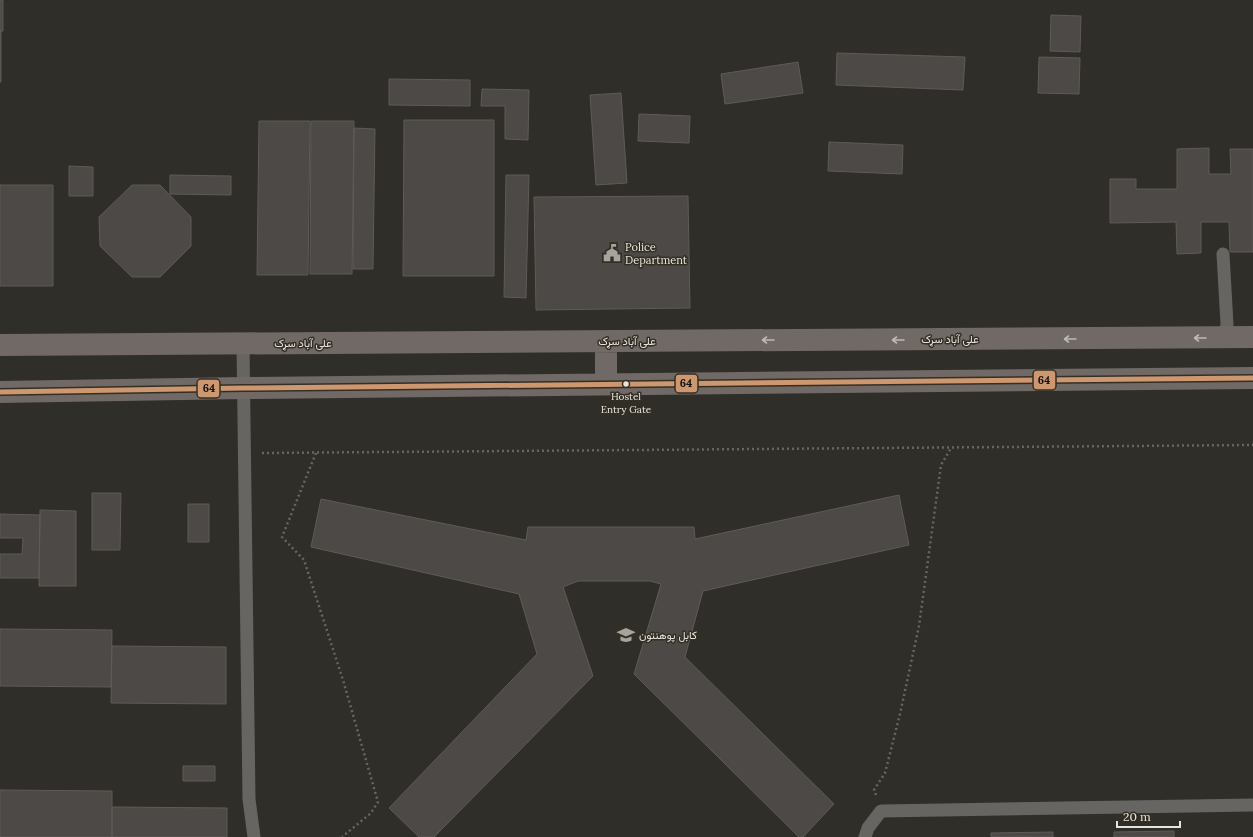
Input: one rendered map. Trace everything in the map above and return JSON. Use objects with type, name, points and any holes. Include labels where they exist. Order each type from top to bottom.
[{"type":"street","name":"علی آباد سړک","points":[[0,345],[1253,337]]},
{"type":"street","points":[[606,342],[606,384]]},
{"type":"street","points":[[0,392],[244,388],[1253,378]]},
{"type":"lane","points":[[1223,254],[1226,324],[1225,338]]},
{"type":"lane","points":[[243,344],[249,799],[254,837]]},
{"type":"lane","points":[[865,837],[868,828],[882,811],[1253,805]]},
{"type":"path","points":[[245,453],[1253,445]]},
{"type":"path","points":[[882,811],[874,790],[885,773],[900,714],[919,626],[940,465],[951,448]]},
{"type":"path","points":[[316,453],[282,537],[304,560],[343,680],[378,802],[371,813],[342,837]]},
{"type":"building","points":[[0,0],[3,0],[3,31],[0,31]]},
{"type":"building","points":[[1051,15],[1081,16],[1080,52],[1050,51]]},
{"type":"building","points":[[1,31],[1,82],[0,82]]},
{"type":"building","points":[[837,53],[965,57],[963,90],[836,85]]},
{"type":"building","points":[[1039,57],[1080,58],[1079,94],[1038,93]]},
{"type":"building","points":[[798,62],[803,93],[725,104],[721,74]]},
{"type":"building","points":[[389,79],[470,80],[470,106],[389,105]]},
{"type":"building","points":[[482,89],[529,90],[528,140],[505,139],[505,106],[481,106]]},
{"type":"building","points":[[621,93],[627,183],[596,185],[590,95]]},
{"type":"building","points":[[639,114],[690,116],[689,143],[638,141]]},
{"type":"building","points":[[404,120],[494,120],[494,276],[403,276]]},
{"type":"building","points":[[259,121],[310,121],[308,275],[257,275]]},
{"type":"building","points":[[311,121],[354,121],[352,274],[310,274]]},
{"type":"building","points":[[354,128],[375,129],[373,269],[353,269]]},
{"type":"building","points":[[829,142],[903,145],[902,174],[828,171]]},
{"type":"building","points":[[1209,148],[1209,174],[1231,174],[1230,149],[1253,149],[1253,252],[1230,252],[1229,222],[1201,222],[1201,253],[1177,254],[1176,222],[1110,223],[1110,179],[1136,179],[1136,189],[1177,189],[1177,149]]},
{"type":"building","points":[[69,166],[93,167],[93,196],[69,196]]},
{"type":"building","points":[[170,175],[231,176],[231,195],[170,194]]},
{"type":"building","points":[[506,175],[529,175],[526,298],[504,297]]},
{"type":"building","points":[[0,185],[53,185],[53,286],[0,286]]},
{"type":"building","points":[[132,185],[160,185],[191,217],[191,246],[160,277],[132,277],[100,246],[99,217]]},
{"type":"building","name":"Police Department","points":[[688,196],[690,308],[536,310],[534,197]]},
{"type":"building","points":[[92,493],[121,493],[120,550],[92,550]]},
{"type":"building","points":[[899,495],[909,545],[703,591],[685,657],[834,804],[803,837],[799,837],[634,674],[661,584],[650,581],[578,581],[563,587],[593,676],[434,837],[419,837],[389,808],[537,654],[519,594],[311,547],[321,499],[526,540],[528,527],[694,527],[695,539]]},
{"type":"building","points":[[188,504],[209,504],[209,542],[188,542]]},
{"type":"building","points":[[40,510],[76,511],[76,586],[39,586]]},
{"type":"building","points":[[0,514],[40,515],[39,578],[0,578],[0,554],[22,554],[23,538],[0,538]]},
{"type":"building","points":[[0,629],[112,630],[111,687],[0,686]]},
{"type":"building","points":[[112,646],[226,647],[226,704],[111,703]]},
{"type":"building","points":[[183,766],[215,766],[215,781],[183,781]]},
{"type":"building","points":[[0,790],[112,791],[112,837],[0,837]]},
{"type":"building","points":[[112,807],[227,808],[227,837],[112,837]]},
{"type":"building","points":[[1174,831],[1174,837],[1114,837],[1114,832]]},
{"type":"building","points":[[1053,832],[1053,837],[991,837],[991,833]]},
{"type":"transit line","name":"64","points":[[0,392],[244,388],[1253,378]]},
{"type":"place","name":"Police Department","points":[[612,253]]},
{"type":"place","name":"Hostel Entry Gate","points":[[626,384]]},
{"type":"place","name":"کابل پوهنتون","points":[[626,635]]}]
